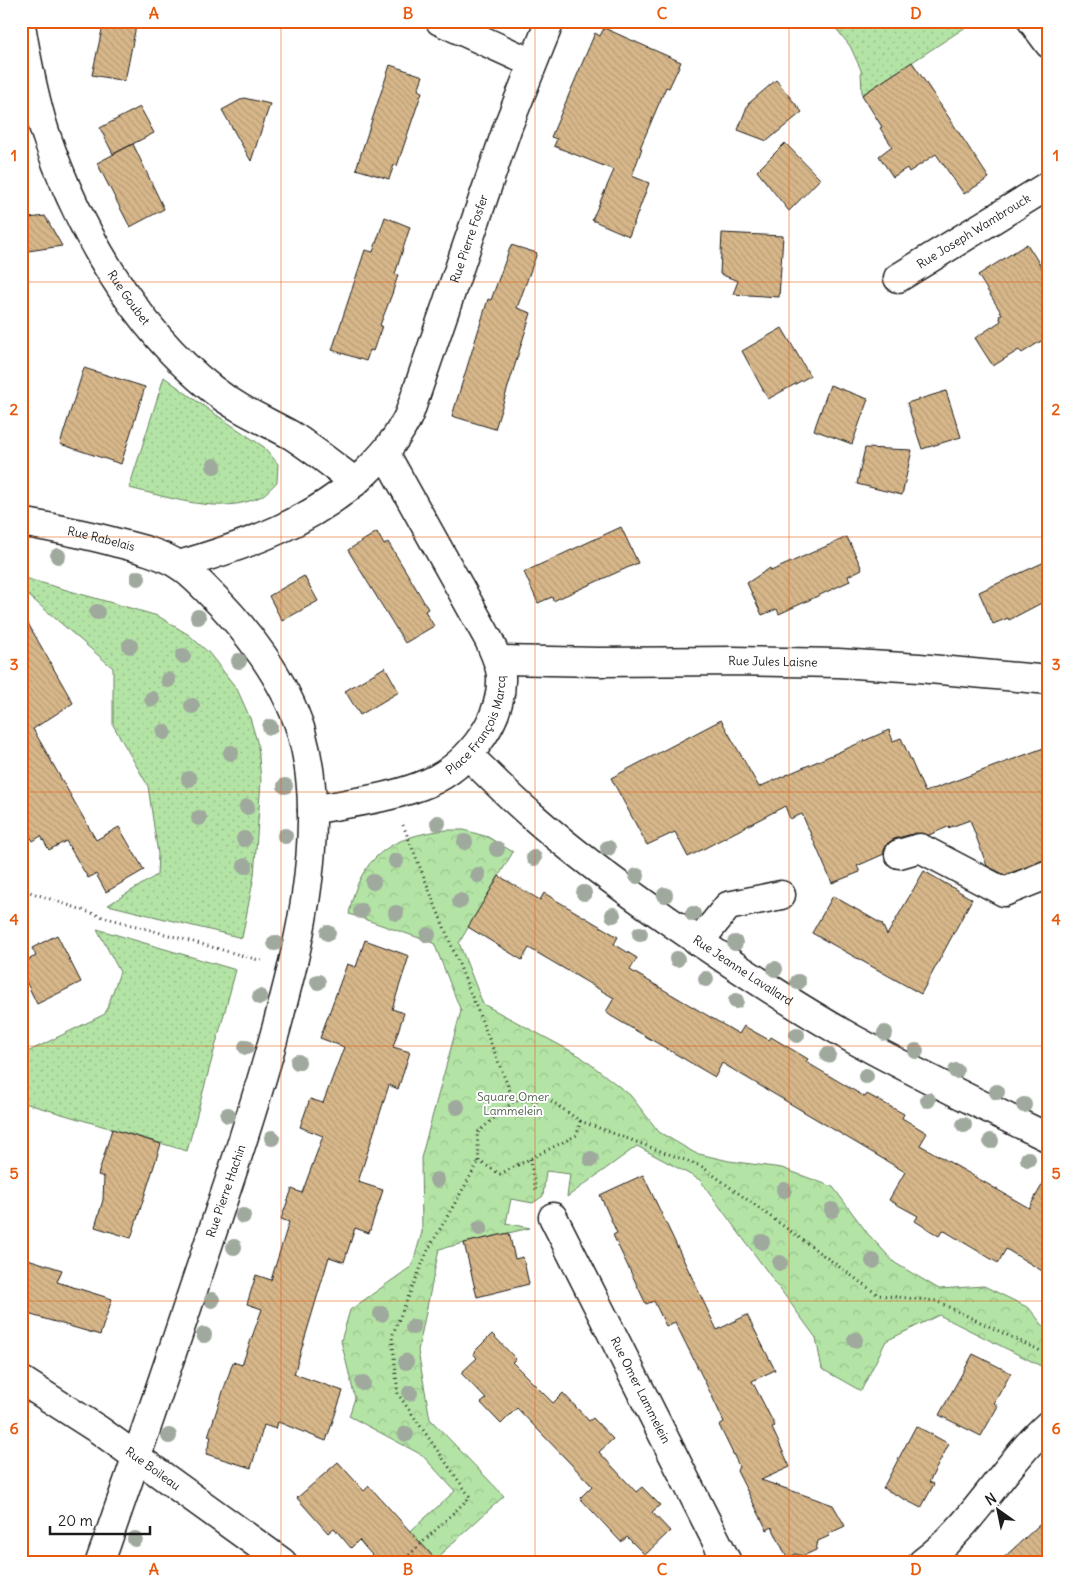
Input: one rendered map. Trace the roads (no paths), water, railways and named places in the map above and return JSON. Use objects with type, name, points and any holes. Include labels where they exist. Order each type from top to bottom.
[{"type":"street","points":[[440,21],[532,63]]},
{"type":"street","name":"Rue Pierre Fosfer","points":[[385,454],[406,422],[508,126],[550,21]]},
{"type":"street","points":[[1032,21],[1049,44]]},
{"type":"street","name":"Rue Goubet","points":[[21,25],[35,97],[56,162],[98,250],[131,304],[172,352],[193,374],[214,391],[238,408],[302,443],[355,482]]},
{"type":"street","name":"Rue Joseph Wambrouck","points":[[898,278],[1049,186]]},
{"type":"street","points":[[179,565],[236,548],[312,514],[355,482],[385,454]]},
{"type":"street","name":"Place François Marcq","points":[[312,810],[420,787],[435,780],[468,755],[484,734],[493,715],[500,692],[498,660],[385,454]]},
{"type":"street","name":"Rue Rabelais","points":[[21,522],[85,534],[131,546],[159,554],[179,565]]},
{"type":"street","points":[[179,565],[200,583],[239,623],[278,682],[291,706],[301,731],[308,770],[312,810]]},
{"type":"street","name":"Rue Jules Laisne","points":[[498,660],[599,662],[733,661],[838,664],[929,669],[1049,680]]},
{"type":"street","name":"Rue Jeanne Lavallard","points":[[468,755],[529,814],[558,838],[699,942],[771,990],[853,1038],[929,1079],[1049,1138]]},
{"type":"street","name":"Rue Pierre Hachin","points":[[100,1562],[137,1458],[250,1120],[273,1044],[292,970],[307,887],[312,810]]},
{"type":"street","points":[[899,854],[920,848],[1004,892],[1049,874]]},
{"type":"street","points":[[699,942],[728,906],[780,895]]},
{"type":"street","name":"Rue Omer Lammelein","points":[[553,1217],[727,1562]]},
{"type":"street","name":"Rue Boileau","points":[[21,1380],[99,1430],[282,1562]]},
{"type":"street","points":[[923,1562],[953,1536],[1021,1452],[1049,1424]]},
{"type":"park label","name":"Square Omer Lammelein","points":[[513,1104]]}]
